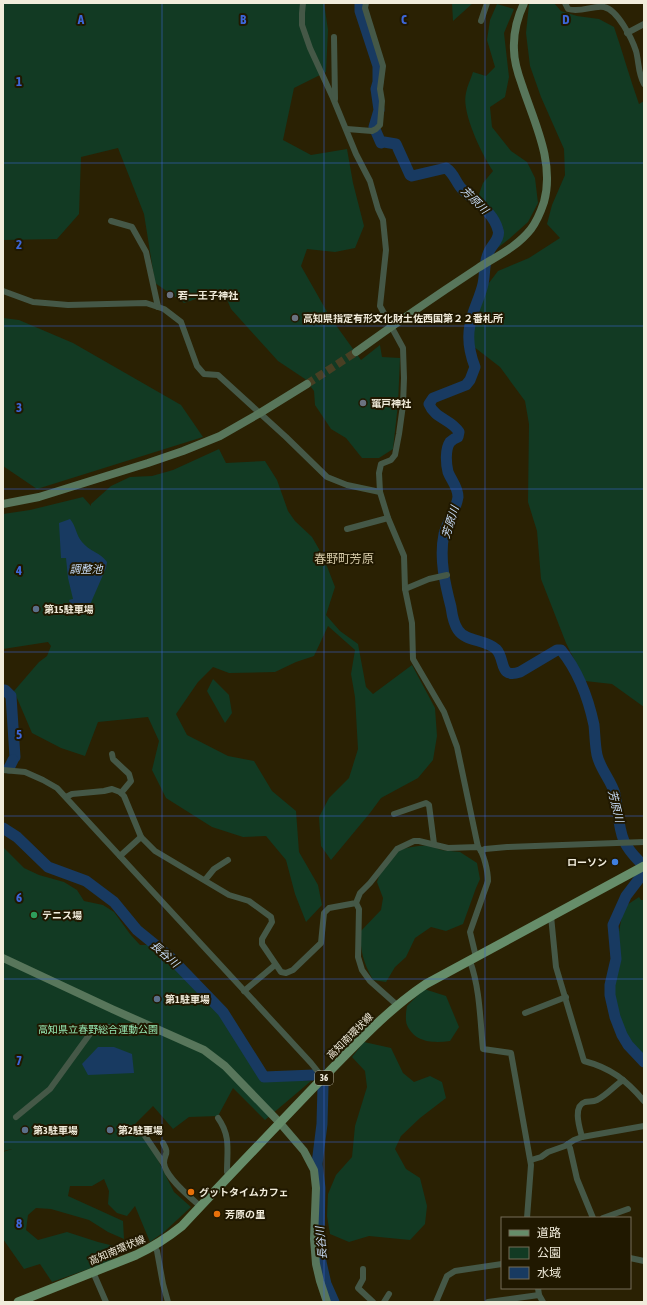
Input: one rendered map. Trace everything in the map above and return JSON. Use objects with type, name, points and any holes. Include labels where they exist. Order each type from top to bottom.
[{"type":"main road","name":"高知南環状線","points":[[18,1302],[136,1255],[167,1238],[182,1226],[354,1046],[397,1005],[426,984],[644,866]]},
{"type":"street","points":[[303,3],[302,25],[310,48],[347,129],[356,154],[370,181],[378,209],[383,220],[386,250],[380,306],[403,348],[403,405],[395,455],[391,460],[382,464],[379,473],[380,492],[388,518],[404,556],[405,589],[412,623],[413,658],[444,712],[457,747],[480,849],[488,874],[488,881],[470,932],[478,992],[483,1049],[511,1053],[531,1165],[528,1217]]},
{"type":"street","points":[[347,129],[374,130],[380,124],[382,110],[380,89],[383,66],[365,8],[366,3]]},
{"type":"street","points":[[481,21],[487,3]]},
{"type":"street","points":[[356,352],[478,268],[520,242],[533,227],[541,210],[546,194],[547,174],[545,155],[518,72],[514,51],[514,34],[523,3]]},
{"type":"street","points":[[565,3],[568,9],[575,11],[603,7],[619,18],[641,62],[641,79],[644,84]]},
{"type":"street","points":[[608,9],[610,4],[613,3]]},
{"type":"street","points":[[627,33],[644,24]]},
{"type":"street","points":[[334,37],[335,103]]},
{"type":"street","points":[[111,221],[132,227],[146,252],[158,307]]},
{"type":"street","points":[[3,291],[33,302],[68,305],[146,302],[164,309],[181,322],[197,366],[204,374],[218,375],[327,477],[347,485],[380,492]]},
{"type":"street","points":[[3,504],[39,497],[176,454],[214,439],[307,384]]},
{"type":"street","points":[[347,529],[388,518]]},
{"type":"street","points":[[405,589],[429,579],[445,576]]},
{"type":"street","points":[[112,754],[113,759],[129,774],[130,781],[121,793]]},
{"type":"street","points":[[3,770],[25,772],[57,788],[311,1063],[323,1078]]},
{"type":"street","points":[[66,797],[72,794],[112,789],[120,792],[124,796],[140,838],[155,851],[229,895],[249,901],[271,917],[272,922],[262,939],[262,944],[281,972],[286,973],[293,970],[321,943],[324,913],[329,908],[356,903]]},
{"type":"street","points":[[394,814],[426,803],[429,805],[434,844]]},
{"type":"street","points":[[120,856],[140,838]]},
{"type":"street","points":[[397,1005],[370,980],[362,970],[358,957],[359,909],[356,903],[360,893],[370,883],[397,849],[414,841],[448,848],[480,849],[644,842]]},
{"type":"street","points":[[205,880],[214,869],[228,860]]},
{"type":"street","points":[[551,916],[556,967],[584,1061],[599,1064],[614,1073],[634,1089],[644,1101]]},
{"type":"street","points":[[3,958],[193,1044],[218,1059],[280,1123],[304,1150],[314,1170],[316,1188],[314,1239],[316,1264],[327,1302]]},
{"type":"street","points":[[244,992],[275,964]]},
{"type":"street","points":[[525,1013],[566,997]]},
{"type":"street","points":[[16,1117],[50,1089],[92,1031],[108,1026],[119,1028],[129,1033],[138,1020]]},
{"type":"street","points":[[582,1137],[577,1118],[578,1110],[585,1102],[593,1102],[598,1100],[623,1080]]},
{"type":"street","points":[[218,1118],[225,1130],[228,1140],[227,1172],[229,1176]]},
{"type":"street","points":[[530,1160],[541,1157],[548,1152],[565,1146],[582,1137],[644,1126]]},
{"type":"street","points":[[139,1127],[173,1180],[180,1189],[200,1206]]},
{"type":"street","points":[[163,1142],[167,1149],[164,1164]]},
{"type":"street","points":[[568,1144],[577,1179],[593,1217]]},
{"type":"street","points":[[606,1217],[628,1209]]},
{"type":"street","points":[[154,1246],[168,1302]]},
{"type":"street","points":[[631,1258],[644,1261]]},
{"type":"street","points":[[436,1302],[447,1276],[455,1271],[501,1264]]},
{"type":"street","points":[[363,1269],[363,1279],[358,1288],[373,1302]]},
{"type":"street","points":[[93,1272],[106,1302]]},
{"type":"street","points":[[488,1302],[539,1291],[543,1302]]},
{"type":"street","points":[[384,1302],[389,1294]]},
{"type":"green space","points":[[3,3],[324,3],[328,30],[326,72],[294,88],[283,140],[311,155],[347,149],[353,183],[364,226],[355,248],[335,252],[307,249],[301,266],[330,317],[361,360],[380,345],[382,357],[400,358],[398,404],[393,449],[379,458],[362,458],[346,438],[331,429],[315,405],[314,391],[305,379],[278,361],[231,309],[223,290],[184,303],[155,283],[144,214],[118,148],[81,157],[79,214],[57,239],[3,240]]},
{"type":"green space","points":[[452,3],[473,3],[453,21]]},
{"type":"green space","points":[[530,3],[554,3],[561,11],[577,16],[599,19],[614,27],[639,104],[644,101],[644,707],[612,684],[585,681],[566,643],[541,579],[537,531],[528,502],[529,424],[525,401],[500,367],[469,343],[476,300],[498,271],[529,258],[560,238],[547,224],[552,205],[565,175],[564,149],[541,97],[530,66],[526,33]]},
{"type":"green space","points":[[497,4],[514,9],[504,33],[509,77],[505,97],[490,107],[492,127],[511,151],[527,162],[535,178],[538,203],[528,222],[495,250],[503,233],[497,217],[489,206],[478,197],[483,183],[493,171],[483,155],[469,122],[465,101],[473,72],[486,76],[495,67],[487,40],[490,20]]},
{"type":"green space","points":[[3,318],[19,320],[73,343],[181,405],[203,437],[37,489],[3,466]]},
{"type":"green space","points":[[219,449],[226,463],[265,461],[277,480],[288,511],[295,521],[312,537],[323,556],[335,587],[326,615],[340,631],[358,644],[366,687],[373,694],[412,665],[435,708],[437,736],[433,760],[418,778],[381,798],[331,860],[321,846],[319,817],[329,798],[349,778],[358,749],[355,697],[351,674],[355,650],[328,626],[314,656],[296,662],[275,672],[229,673],[213,667],[198,682],[176,714],[187,735],[228,756],[254,761],[272,791],[296,811],[299,852],[318,885],[322,905],[306,922],[295,894],[286,860],[266,836],[243,837],[212,827],[166,798],[152,770],[159,741],[148,717],[98,722],[85,756],[61,748],[32,733],[14,691],[39,662],[47,656],[51,646],[48,642],[3,649],[3,514],[30,510],[83,497],[91,506],[91,504],[111,486],[130,477],[152,476],[173,470]]},
{"type":"green space","points":[[213,679],[229,695],[232,713],[225,723],[207,691]]},
{"type":"green space","points":[[430,845],[441,850],[460,852],[477,863],[480,879],[463,924],[446,931],[431,927],[415,938],[406,957],[395,967],[386,982],[373,980],[363,957],[360,932],[381,910],[383,898],[377,882],[380,874],[387,861],[395,852],[417,846]]},
{"type":"green space","name":"高知県立春野総合運動公園","points":[[3,847],[24,868],[39,875],[64,882],[77,890],[84,901],[103,905],[114,912],[140,945],[155,945],[221,1014],[264,1081],[311,1081],[265,1120],[233,1088],[218,1116],[189,1117],[173,1129],[153,1106],[135,1124],[152,1148],[174,1192],[191,1207],[164,1232],[150,1242],[135,1206],[127,1216],[117,1213],[108,1204],[109,1191],[104,1179],[92,1186],[70,1186],[68,1196],[123,1221],[124,1239],[108,1232],[89,1220],[51,1209],[36,1208],[28,1215],[26,1230],[38,1240],[67,1232],[130,1250],[120,1253],[108,1262],[52,1282],[40,1264],[24,1269],[3,1239],[3,1152],[12,1149],[3,1151]]},
{"type":"green space","points":[[639,897],[641,900],[644,900],[644,1066],[635,1057],[619,1031],[613,1002],[615,953],[624,907]]},
{"type":"green space","points":[[424,989],[446,996],[459,1027],[450,1041],[431,1042],[425,1040],[410,1031],[407,1025],[407,1006]]},
{"type":"green space","points":[[364,1042],[391,1048],[403,1073],[414,1082],[430,1076],[442,1082],[446,1098],[420,1118],[401,1136],[395,1149],[406,1169],[420,1178],[427,1206],[425,1224],[410,1240],[369,1236],[349,1242],[330,1234],[327,1216],[328,1194],[336,1175],[352,1157],[355,1126],[367,1087],[365,1071],[352,1057]]},
{"type":"water","name":"調整池","points":[[70,519],[82,542],[88,548],[102,556],[107,562],[106,568],[89,607],[83,615],[72,613],[69,600],[73,599],[68,578],[66,558],[61,558],[59,523]]},
{"type":"water","points":[[98,1047],[114,1047],[132,1054],[134,1073],[88,1075],[82,1064]]},
{"type":"waterway","name":"芳原川","points":[[360,3],[360,11],[378,66],[378,82],[376,89],[379,110],[374,127],[381,143],[396,144],[410,175],[412,176],[446,168],[449,170],[462,189],[492,217],[496,223],[499,233],[489,251],[485,265],[483,284],[469,330],[470,352],[475,367],[470,380],[466,385],[433,398],[429,404],[435,413],[452,424],[459,432],[458,437],[448,445],[447,452],[446,461],[448,472],[456,487],[458,497],[444,534],[442,552],[442,562],[452,616],[456,627],[461,634],[496,649],[505,670],[508,673],[520,672],[557,650],[561,650],[573,667],[586,695],[594,725],[598,760],[615,794],[622,836],[629,849],[639,861]]},
{"type":"waterway","name":"長谷川","points":[[3,690],[11,696],[15,757]]},
{"type":"waterway","name":"長谷川","points":[[9,768],[13,760]]},
{"type":"waterway","name":"長谷川","points":[[3,828],[17,837],[48,867],[86,881],[114,902],[137,930],[169,956],[223,1012],[264,1077],[314,1075]]},
{"type":"waterway","name":"芳原川","points":[[641,870],[642,875],[626,896],[613,925],[616,959],[610,985],[610,995],[615,1017],[622,1035],[628,1045],[644,1062]]},
{"type":"waterway","name":"長谷川","points":[[323,1086],[322,1124],[317,1164],[320,1188],[319,1237],[321,1262],[326,1284],[334,1302]]},
{"type":"tunnel","points":[[307,384],[356,352]]},
{"type":"place","name":"若一王子神社","points":[[170,295]]},
{"type":"place","name":"高知県指定有形文化財土佐西国第２２番札所","points":[[295,318]]},
{"type":"place","name":"竃戸神社","points":[[363,403]]},
{"type":"place","name":"第15駐車場","points":[[36,609]]},
{"type":"place","name":"ローソン","points":[[615,862]]},
{"type":"place","name":"テニス場","points":[[34,915]]},
{"type":"place","name":"第1駐車場","points":[[157,999]]},
{"type":"place","name":"第3駐車場","points":[[25,1130]]},
{"type":"place","name":"第2駐車場","points":[[110,1130]]},
{"type":"place","name":"グットタイムカフェ","points":[[191,1192]]},
{"type":"place","name":"芳原の里","points":[[217,1214]]},
{"type":"district","name":"春野町芳原","points":[[344,559]]}]
